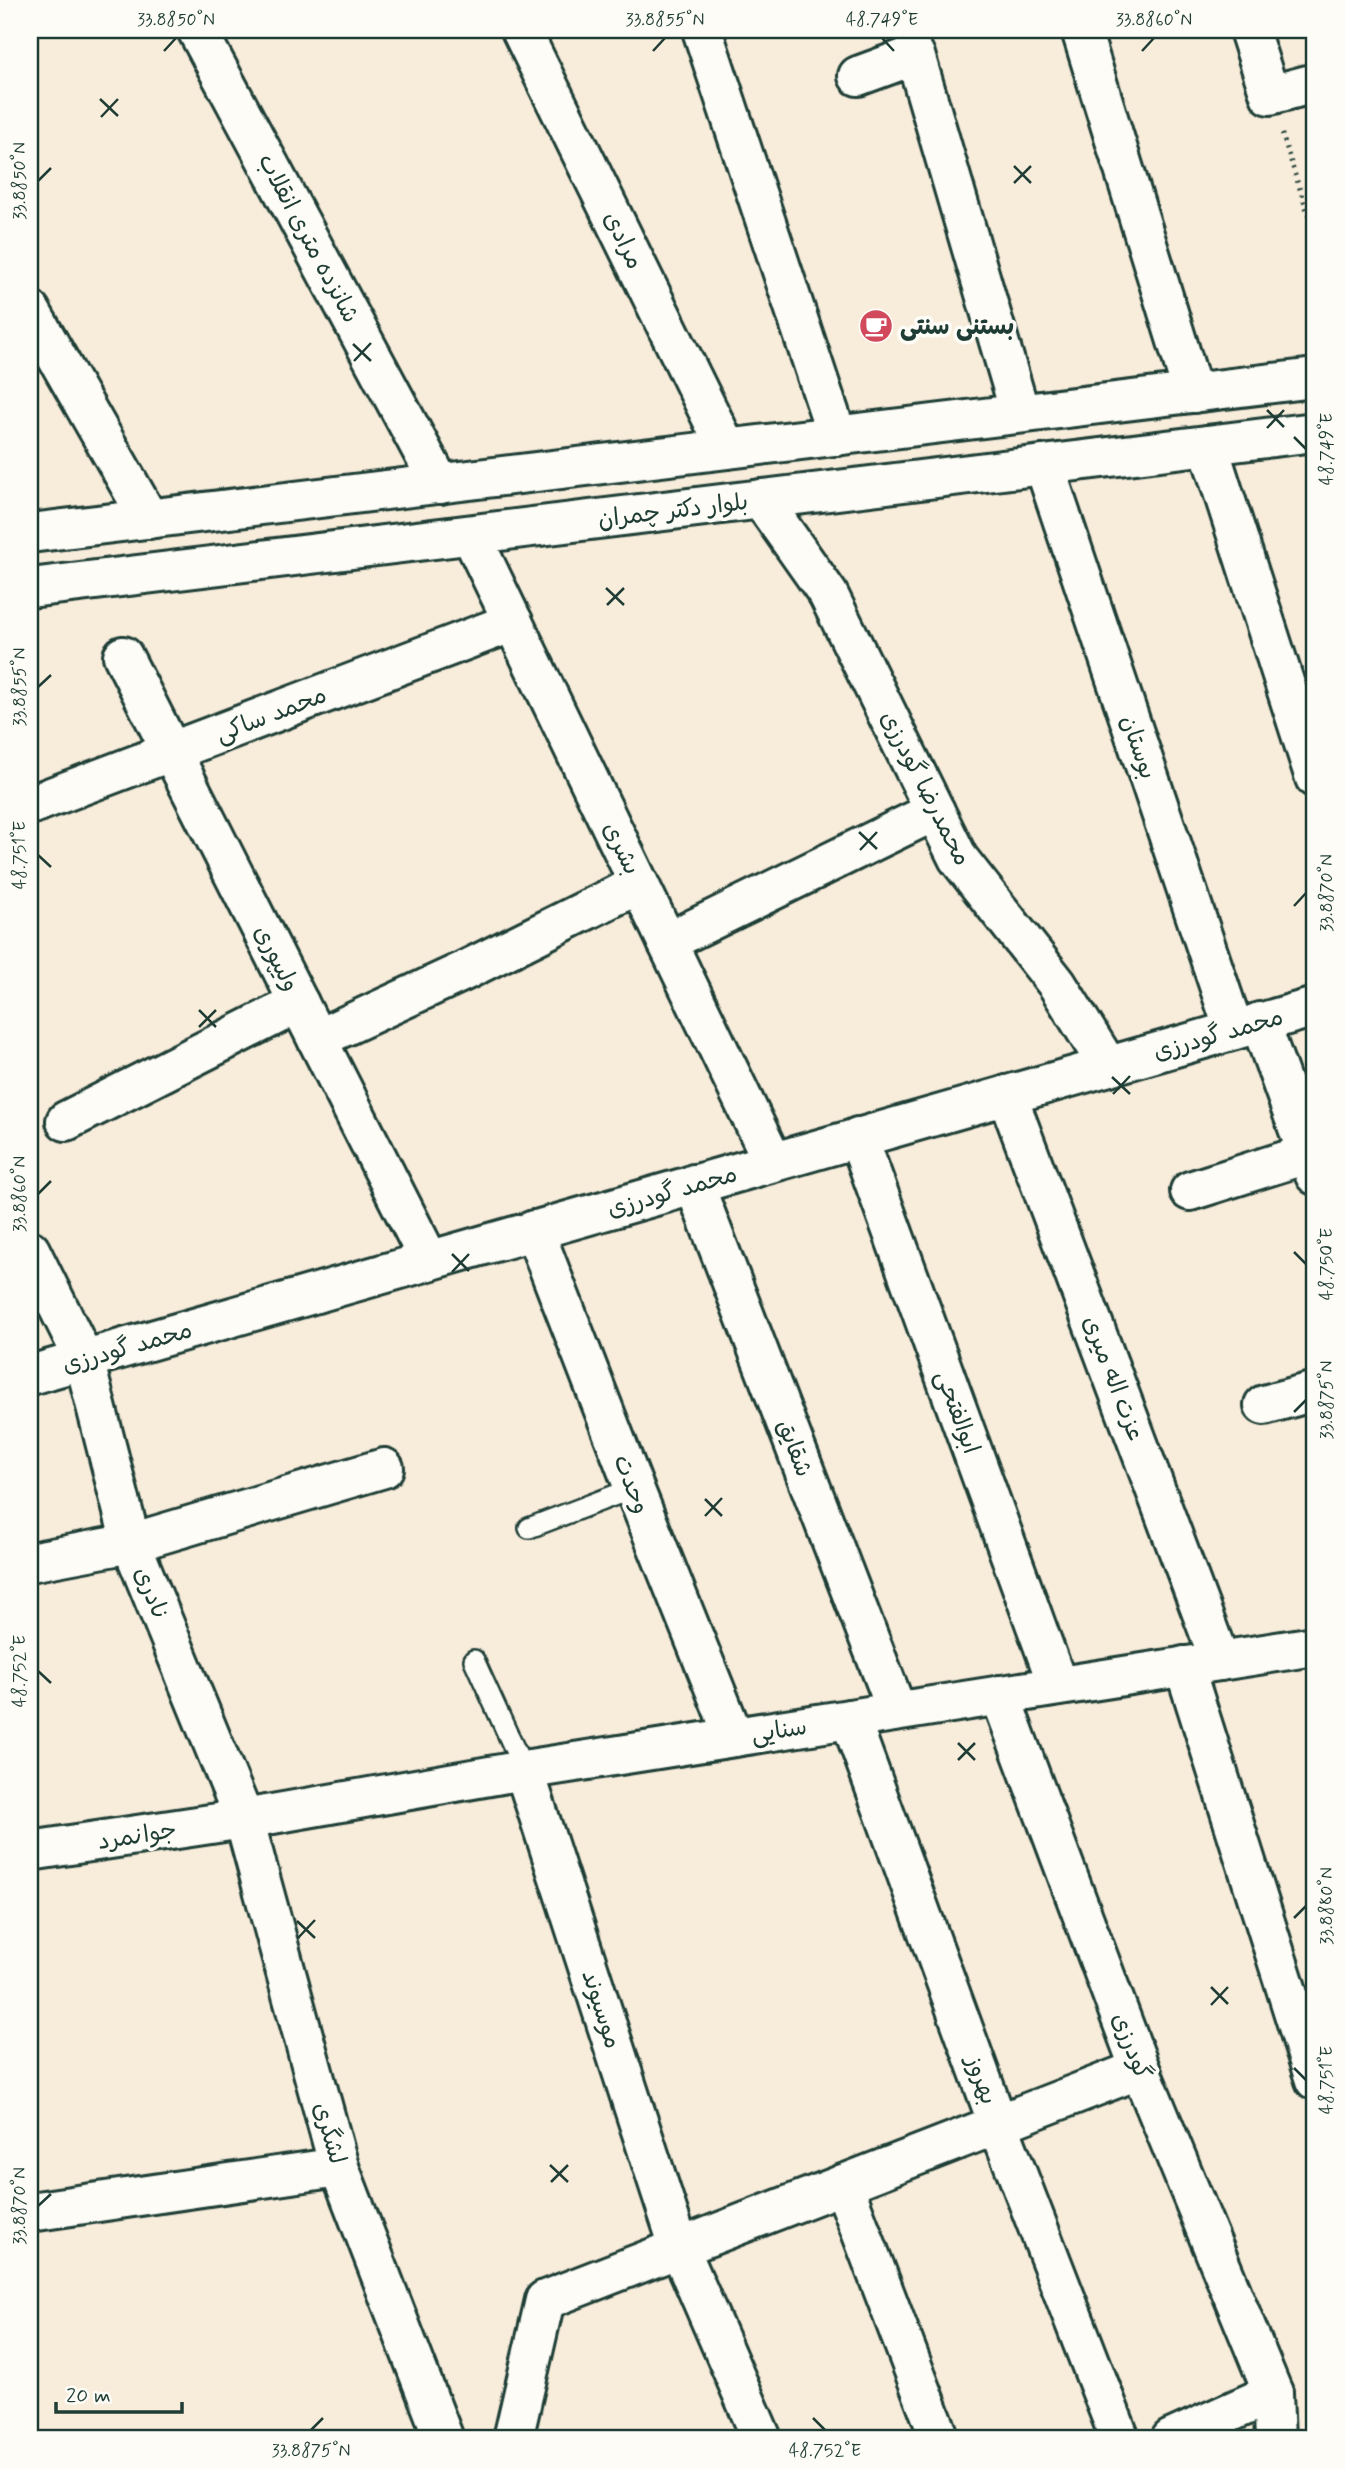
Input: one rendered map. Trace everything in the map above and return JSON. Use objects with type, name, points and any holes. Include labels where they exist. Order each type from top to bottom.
[{"type":"street","name":"شانزده متری انقلاب","points":[[197,30],[440,484]]},
{"type":"street","name":"مرادی","points":[[521,30],[727,449]]},
{"type":"street","points":[[702,30],[837,436]]},
{"type":"street","points":[[1081,30],[1193,393]]},
{"type":"street","points":[[1249,30],[1270,95],[1315,83]]},
{"type":"street","points":[[858,76],[915,55],[1020,413]]},
{"type":"street","points":[[30,310],[149,519]]},
{"type":"street","points":[[30,533],[1315,378]]},
{"type":"street","name":"بلوار دکتر چمران","points":[[30,588],[1315,432]]},
{"type":"street","points":[[1208,445],[1315,778]]},
{"type":"street","name":"بوستان","points":[[1044,465],[1247,1026]]},
{"type":"street","name":"محمدرضا گودرزی","points":[[761,499],[828,594],[958,858],[1057,984],[1108,1066]]},
{"type":"street","name":"بشری","points":[[471,535],[773,1162]]},
{"type":"street","name":"محمد ساکی","points":[[30,805],[513,622]]},
{"type":"street","name":"ولیپوری","points":[[123,656],[429,1260]]},
{"type":"street","points":[[667,942],[935,811]]},
{"type":"street","points":[[317,1039],[464,971],[639,884]]},
{"type":"street","points":[[66,1121],[299,1003]]},
{"type":"street","name":"محمد گودرزی","points":[[30,1375],[1315,1007]]},
{"type":"street","points":[[1190,1191],[1311,1165],[1247,1026]]},
{"type":"street","name":"عزت اله میری","points":[[1007,1095],[1202,1663],[1315,2080]]},
{"type":"street","name":"ابوالفتحی","points":[[858,1138],[1058,1686]]},
{"type":"street","name":"شقایق","points":[[694,1184],[897,1711]]},
{"type":"street","name":"وحدت","points":[[534,1230],[734,1737]]},
{"type":"street","name":"نادری","points":[[30,1250],[84,1359],[131,1543],[244,1819]]},
{"type":"street","points":[[1264,1405],[1315,1391]]},
{"type":"street","points":[[30,1562],[131,1543],[384,1468]]},
{"type":"street","name":"سنایی","points":[[244,1819],[524,1770],[1315,1646]]},
{"type":"street","name":"گودرزی","points":[[1000,1695],[1140,2069],[1273,2393],[1275,2439]]},
{"type":"street","name":"بهروز","points":[[850,1719],[998,2124],[1120,2439]]},
{"type":"street","name":"موسیوند","points":[[524,1770],[679,2247],[762,2439]]},
{"type":"street","name":"جوانمرد","points":[[30,1851],[244,1819]]},
{"type":"street","name":"لشگری","points":[[244,1819],[339,2167],[443,2439]]},
{"type":"street","points":[[513,2439],[545,2300],[1140,2069]]},
{"type":"street","points":[[30,2212],[339,2167]]},
{"type":"street","points":[[843,2184],[940,2439]]},
{"type":"street","points":[[1171,2439],[1273,2393]]},
{"type":"lane","points":[[529,1528],[634,1488]]},
{"type":"lane","points":[[474,1660],[524,1770]]},
{"type":"path","points":[[1270,95],[1315,236]]},
{"type":"place","name":"بستنی سنتی","points":[[876,326]]}]
